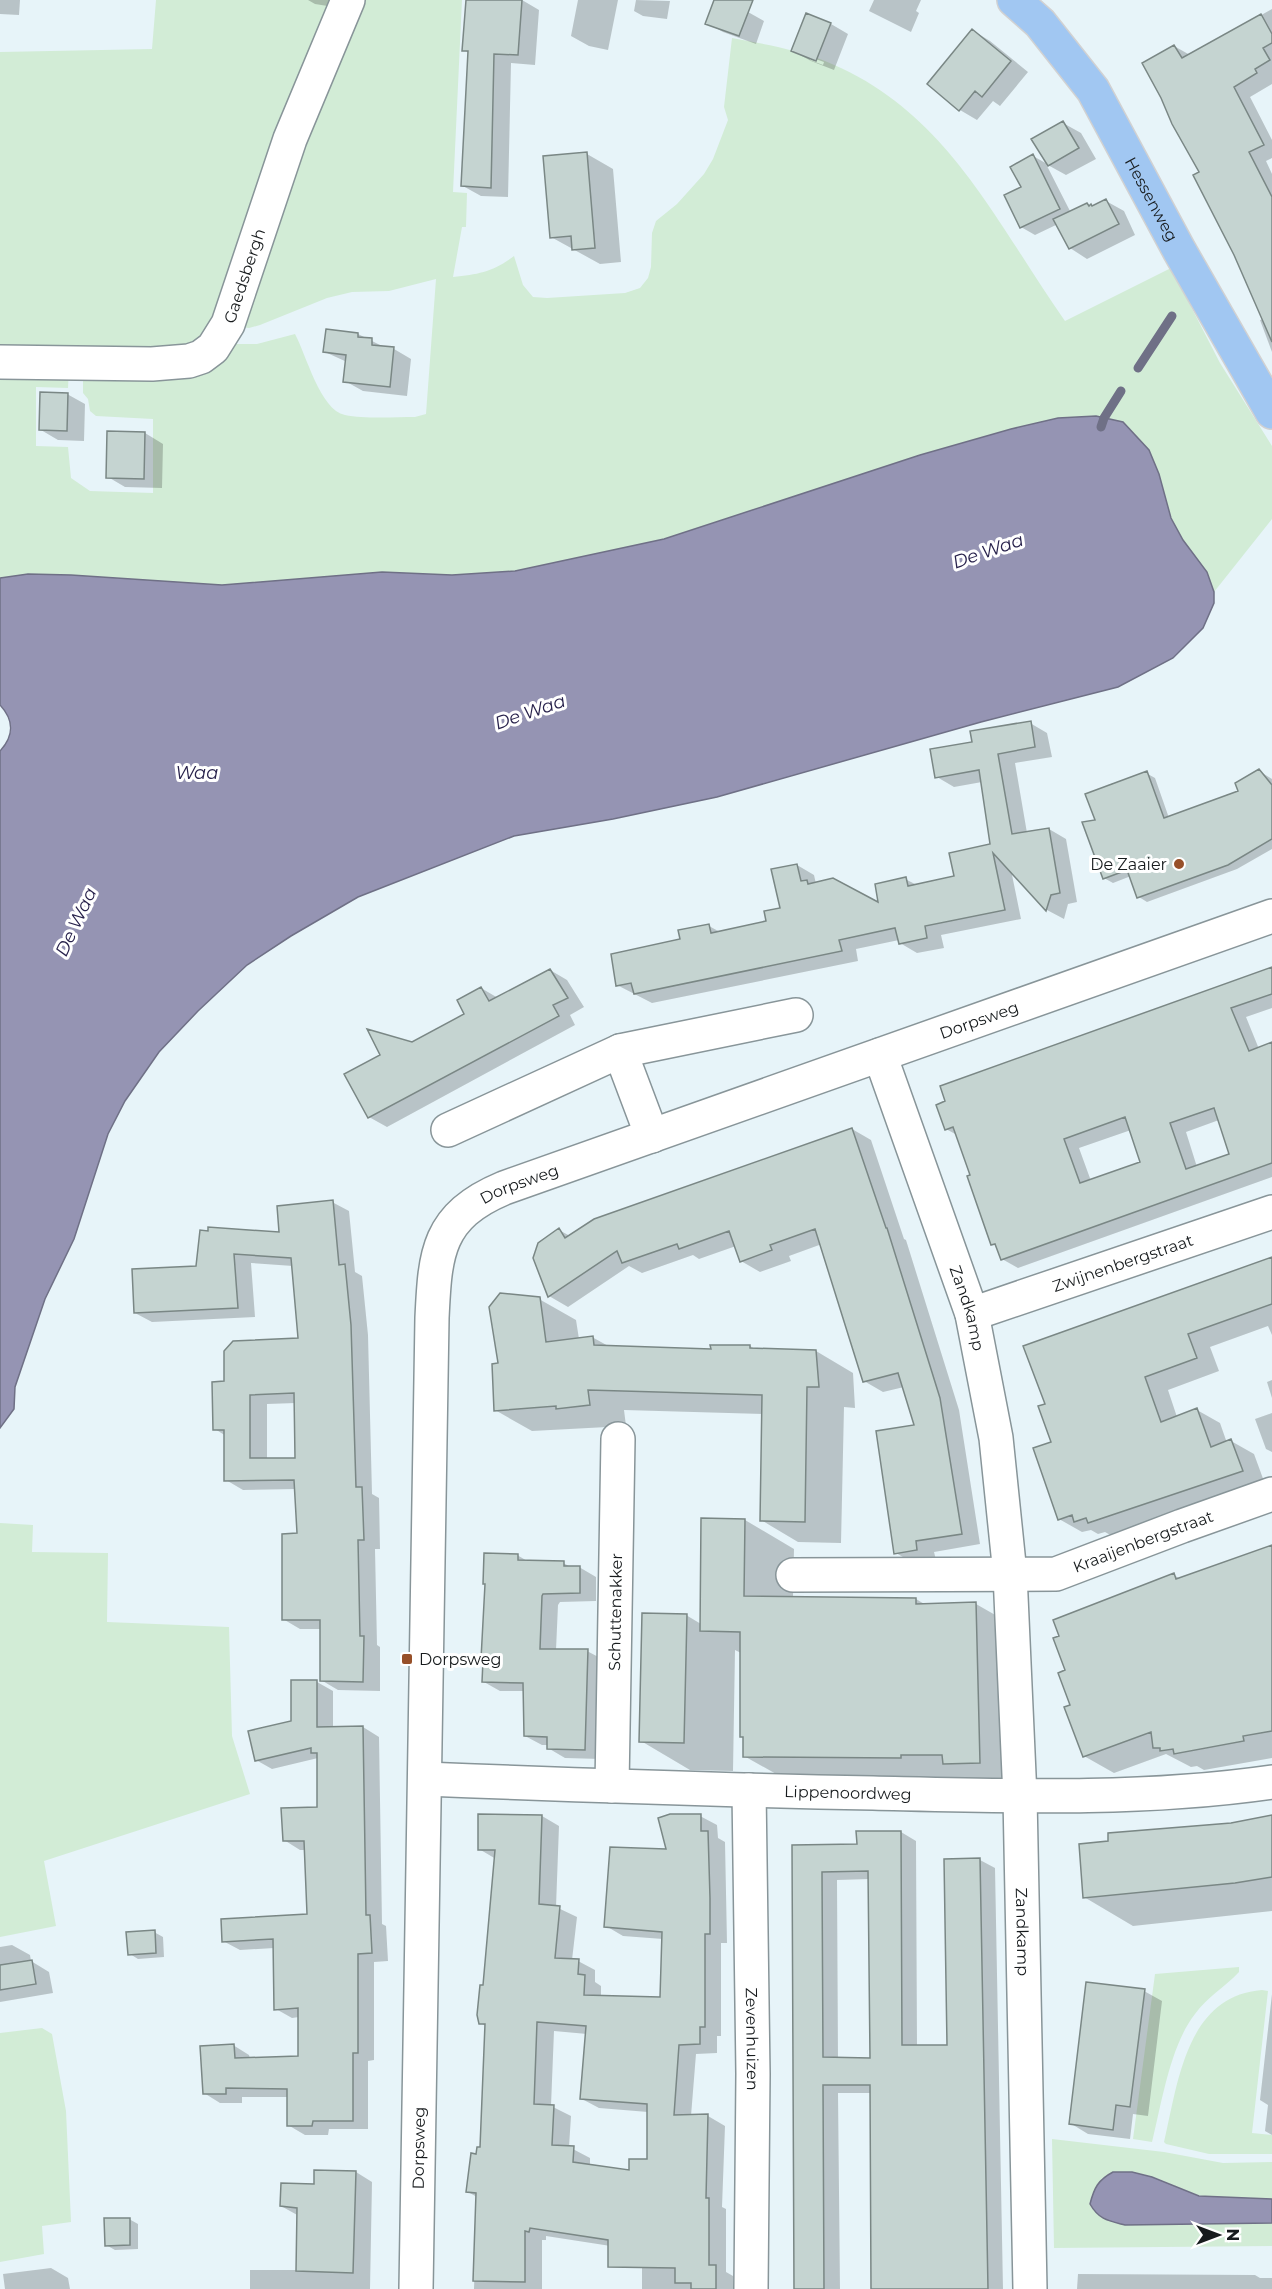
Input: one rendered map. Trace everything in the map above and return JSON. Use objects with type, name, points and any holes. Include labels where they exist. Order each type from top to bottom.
[{"type":"main road","name":"Hessenweg","points":[[1014,0],[1040,22],[1093,90],[1176,244],[1272,412]]},
{"type":"street","name":"Gaedsbergh","points":[[0,362],[152,364],[189,361],[201,357],[213,348],[228,324],[290,139],[348,0]]},
{"type":"street","name":"Dorpsweg","points":[[416,2289],[432,1318],[435,1274],[440,1248],[446,1235],[458,1217],[486,1197],[518,1183],[1272,916]]},
{"type":"street","points":[[448,1130],[620,1050],[796,1015]]},
{"type":"street","points":[[620,1050],[652,1136]]},
{"type":"street","name":"Zandkamp","points":[[880,1055],[972,1314],[996,1438],[1010,1574],[1020,1797],[1029,2289]]},
{"type":"street","name":"Zwijnenbergstraat","points":[[972,1314],[1272,1212]]},
{"type":"street","name":"Schuttenakker","points":[[612,1786],[618,1439]]},
{"type":"street","name":"Kraaijenbergstraat","points":[[1010,1574],[1056,1574],[1272,1494]]},
{"type":"street","points":[[794,1575],[1010,1574]]},
{"type":"street","name":"Lippenoordweg","points":[[425,1779],[1020,1797],[1172,1792],[1272,1782]]},
{"type":"street","name":"Zevenhuizen","points":[[749,1790],[753,2074],[751,2289]]},
{"type":"green space","points":[[156,0],[336,0],[222,318],[198,348],[0,353],[0,52],[152,49]]},
{"type":"green space","points":[[356,0],[462,0],[453,192],[467,193],[466,227],[462,227],[453,277],[485,271],[499,266],[514,256],[523,285],[533,297],[625,293],[640,288],[648,278],[651,267],[652,233],[656,221],[677,204],[704,174],[713,159],[728,120],[724,107],[732,38],[802,53],[825,61],[867,82],[904,108],[936,138],[990,207],[1065,321],[1171,268],[1220,363],[1272,446],[1272,519],[1214,592],[1207,572],[1183,540],[1171,518],[1159,474],[1149,450],[1123,422],[1096,416],[1058,418],[1011,429],[920,455],[664,539],[515,571],[452,575],[417,573],[222,585],[71,575],[28,574],[0,578],[0,369],[69,369],[68,388],[36,387],[36,446],[68,447],[71,478],[90,491],[153,493],[153,419],[96,416],[90,411],[88,399],[83,393],[83,375],[234,344],[257,344],[295,334],[321,392],[336,411],[345,415],[370,417],[415,417],[426,414],[436,279],[389,291],[352,292],[327,298],[260,325],[249,328],[240,327]]},
{"type":"green space","points":[[0,1523],[33,1525],[32,1552],[108,1553],[107,1622],[229,1627],[232,1736],[250,1794],[44,1861],[56,1926],[0,1937]]},
{"type":"green space","points":[[1239,1967],[1239,1972],[1205,2002],[1186,2027],[1173,2058],[1152,2142],[1133,2139],[1155,1974]]},
{"type":"green space","points":[[1262,1990],[1268,1991],[1252,2133],[1272,2135],[1272,2154],[1209,2154],[1166,2144],[1164,2142],[1181,2070],[1201,2025],[1217,2008],[1237,1996]]},
{"type":"green space","points":[[42,2028],[52,2034],[66,2111],[71,2222],[42,2226],[44,2254],[0,2262],[0,2033]]},
{"type":"green space","points":[[1052,2139],[1164,2152],[1223,2163],[1272,2162],[1272,2199],[1204,2197],[1138,2173],[1126,2172],[1101,2179],[1125,2225],[1272,2223],[1272,2246],[1054,2248]]},
{"type":"water","name":"Waa","points":[[1096,416],[1123,422],[1149,450],[1159,474],[1171,518],[1183,540],[1207,572],[1214,592],[1214,603],[1203,628],[1173,658],[1118,687],[981,722],[717,797],[613,819],[514,836],[358,897],[291,936],[247,965],[198,1011],[159,1052],[125,1101],[108,1134],[74,1239],[45,1299],[15,1387],[14,1409],[0,1428],[0,751],[8,740],[10,722],[0,705],[0,578],[28,574],[71,575],[222,585],[382,572],[452,575],[515,571],[664,539],[920,455],[1011,429],[1058,418]]},
{"type":"water","points":[[1113,2172],[1132,2172],[1152,2177],[1199,2196],[1272,2199],[1272,2223],[1125,2225],[1109,2221],[1101,2217],[1090,2204],[1097,2185]]},
{"type":"building","points":[[466,0],[522,0],[518,55],[494,54],[491,188],[461,186],[468,51],[462,51]]},
{"type":"building","points":[[714,0],[753,0],[739,36],[705,24]]},
{"type":"building","points":[[806,13],[831,23],[816,61],[791,51]]},
{"type":"building","points":[[1261,14],[1272,34],[1272,43],[1263,48],[1270,60],[1255,69],[1257,73],[1234,87],[1264,145],[1249,152],[1272,197],[1272,342],[1234,255],[1193,175],[1199,172],[1142,63],[1174,45],[1182,58]]},
{"type":"building","points":[[972,29],[1011,61],[982,97],[975,91],[959,111],[927,84]]},
{"type":"building","points":[[1063,121],[1079,148],[1048,166],[1031,139]]},
{"type":"building","points":[[587,152],[595,248],[572,250],[571,236],[550,238],[543,156]]},
{"type":"building","points":[[1033,154],[1060,209],[1020,228],[1004,195],[1021,187],[1010,167]]},
{"type":"building","points":[[1106,199],[1119,224],[1069,249],[1053,219],[1087,203],[1092,206]]},
{"type":"building","points":[[326,329],[358,333],[358,337],[372,338],[372,345],[394,347],[390,387],[343,382],[346,355],[323,352]]},
{"type":"building","points":[[40,392],[68,393],[67,431],[39,430]]},
{"type":"building","points":[[107,431],[145,432],[144,479],[106,478]]},
{"type":"building","points":[[1031,721],[1035,747],[998,754],[1012,834],[1049,828],[1060,893],[1051,895],[1046,911],[993,853],[1005,910],[925,926],[927,938],[899,944],[895,928],[839,940],[842,951],[634,994],[631,983],[616,986],[611,954],[680,939],[678,930],[709,924],[711,933],[766,921],[764,911],[780,908],[771,869],[797,864],[801,881],[807,880],[808,884],[833,878],[878,902],[875,884],[906,877],[908,886],[954,876],[949,853],[990,844],[979,770],[935,778],[930,749],[972,742],[970,731]]},
{"type":"building","points":[[1259,769],[1272,785],[1272,839],[1228,865],[1137,898],[1127,870],[1103,879],[1082,822],[1095,820],[1085,794],[1147,771],[1164,818],[1238,791],[1235,783]]},
{"type":"building","points":[[1272,967],[1272,994],[1231,1008],[1249,1051],[1272,1042],[1272,1163],[1001,1260],[995,1244],[991,1245],[953,1127],[945,1130],[936,1105],[945,1101],[940,1086]],"holes":[[[1214,1108],[1229,1154],[1186,1169],[1170,1123]],[[1125,1117],[1140,1162],[1080,1183],[1064,1139]]]},
{"type":"building","points":[[550,969],[568,998],[553,1005],[559,1016],[368,1118],[344,1074],[380,1055],[367,1029],[412,1042],[464,1014],[457,1000],[481,987],[489,1001]]},
{"type":"building","points":[[852,1128],[887,1228],[940,1398],[962,1534],[916,1541],[917,1550],[894,1554],[876,1431],[914,1425],[898,1373],[863,1382],[815,1229],[770,1245],[772,1250],[740,1262],[729,1231],[679,1249],[677,1244],[622,1263],[617,1251],[548,1297],[533,1258],[538,1243],[559,1228],[565,1238],[594,1219]]},
{"type":"building","points":[[333,1200],[339,1265],[345,1264],[351,1325],[356,1487],[362,1487],[364,1540],[358,1540],[360,1636],[364,1636],[363,1682],[320,1681],[320,1620],[282,1620],[282,1534],[297,1533],[294,1480],[224,1481],[224,1430],[213,1430],[212,1382],[224,1381],[224,1351],[233,1341],[298,1338],[291,1258],[234,1254],[238,1308],[134,1313],[132,1269],[196,1266],[200,1230],[208,1231],[208,1227],[279,1232],[277,1206]],"holes":[[[294,1393],[295,1458],[250,1458],[250,1395]]]},
{"type":"building","points":[[1272,1257],[1272,1304],[1188,1334],[1197,1358],[1145,1377],[1161,1422],[1197,1408],[1211,1447],[1231,1439],[1243,1471],[1088,1523],[1086,1518],[1074,1522],[1072,1515],[1058,1520],[1033,1448],[1051,1442],[1038,1406],[1045,1404],[1023,1346]]},
{"type":"building","points":[[500,1293],[540,1297],[546,1342],[593,1336],[594,1345],[711,1349],[710,1345],[750,1345],[750,1348],[816,1350],[819,1387],[807,1387],[805,1522],[760,1521],[762,1395],[588,1390],[590,1405],[556,1409],[556,1406],[494,1411],[492,1364],[498,1363],[489,1307]]},
{"type":"building","points":[[701,1518],[745,1519],[744,1596],[916,1598],[916,1604],[976,1602],[980,1763],[943,1764],[942,1755],[901,1755],[901,1758],[743,1757],[743,1737],[740,1737],[740,1632],[700,1631]]},
{"type":"building","points":[[1272,1545],[1272,1731],[1243,1736],[1244,1741],[1174,1754],[1173,1749],[1160,1751],[1160,1748],[1153,1748],[1151,1732],[1083,1757],[1064,1707],[1070,1705],[1058,1673],[1065,1670],[1053,1638],[1059,1636],[1053,1620],[1174,1573],[1176,1579]]},
{"type":"building","points":[[484,1553],[518,1554],[518,1560],[564,1561],[564,1566],[580,1566],[580,1593],[543,1594],[542,1596],[540,1649],[588,1649],[585,1750],[547,1749],[547,1737],[524,1736],[523,1683],[482,1682]]},
{"type":"building","points":[[642,1613],[687,1614],[684,1743],[639,1742]]},
{"type":"building","points":[[291,1680],[317,1680],[317,1727],[363,1726],[366,1915],[370,1915],[372,1953],[358,1954],[358,2053],[353,2053],[353,2121],[313,2121],[312,2126],[287,2126],[287,2089],[226,2088],[226,2094],[203,2094],[200,2046],[234,2044],[235,2058],[298,2056],[298,2008],[274,2010],[273,1939],[222,1942],[221,1919],[307,1914],[304,1841],[283,1841],[281,1808],[317,1807],[317,1753],[311,1753],[311,1748],[255,1761],[248,1731],[291,1721]]},
{"type":"building","points":[[478,1814],[542,1815],[539,1904],[560,1906],[555,1958],[579,1959],[578,1974],[585,1975],[584,1995],[660,1997],[662,1932],[604,1927],[610,1847],[666,1849],[658,1818],[670,1814],[701,1814],[701,1831],[708,1831],[710,1898],[710,1934],[705,1934],[705,2027],[700,2027],[700,2044],[679,2045],[674,2115],[708,2114],[706,2198],[709,2198],[709,2265],[716,2265],[716,2289],[691,2289],[691,2283],[675,2283],[675,2268],[608,2267],[608,2240],[530,2228],[529,2232],[525,2231],[525,2282],[473,2281],[476,2193],[466,2192],[471,2153],[476,2154],[477,2147],[480,2147],[485,2024],[479,2024],[477,2015],[480,1985],[483,1985],[495,1850],[478,1850]],"holes":[[[537,2022],[586,2026],[580,2099],[647,2104],[647,2159],[629,2159],[629,2170],[573,2162],[574,2146],[552,2145],[554,2105],[534,2104]]]},
{"type":"building","points":[[1272,1815],[1272,1877],[1235,1883],[1083,1898],[1079,1844],[1108,1841],[1108,1833],[1231,1823]]},
{"type":"building","points":[[856,1831],[901,1831],[902,2045],[947,2045],[944,1859],[980,1858],[988,2289],[871,2289],[870,2085],[823,2085],[824,2289],[794,2289],[792,1845],[857,1844]],"holes":[[[868,1871],[870,2058],[823,2057],[822,1872]]]},
{"type":"building","points":[[155,1930],[156,1953],[128,1955],[126,1932]]},
{"type":"building","points":[[32,1960],[36,1984],[0,1990],[0,1965]]},
{"type":"building","points":[[1086,1982],[1145,1989],[1130,2107],[1116,2105],[1113,2130],[1069,2124]]},
{"type":"building","points":[[314,2170],[356,2171],[353,2273],[296,2271],[297,2208],[280,2206],[281,2183],[314,2184]]},
{"type":"building","points":[[104,2218],[130,2218],[130,2245],[105,2246]]},
{"type":"waterway","name":"De Waa","points":[[1138,368],[1172,316]]},
{"type":"waterway","name":"De Waa","points":[[1101,427],[1121,391]]},
{"type":"place","name":"De Zaaier","points":[[1179,864]]},
{"type":"place","name":"Dorpsweg","points":[[407,1659]]}]
